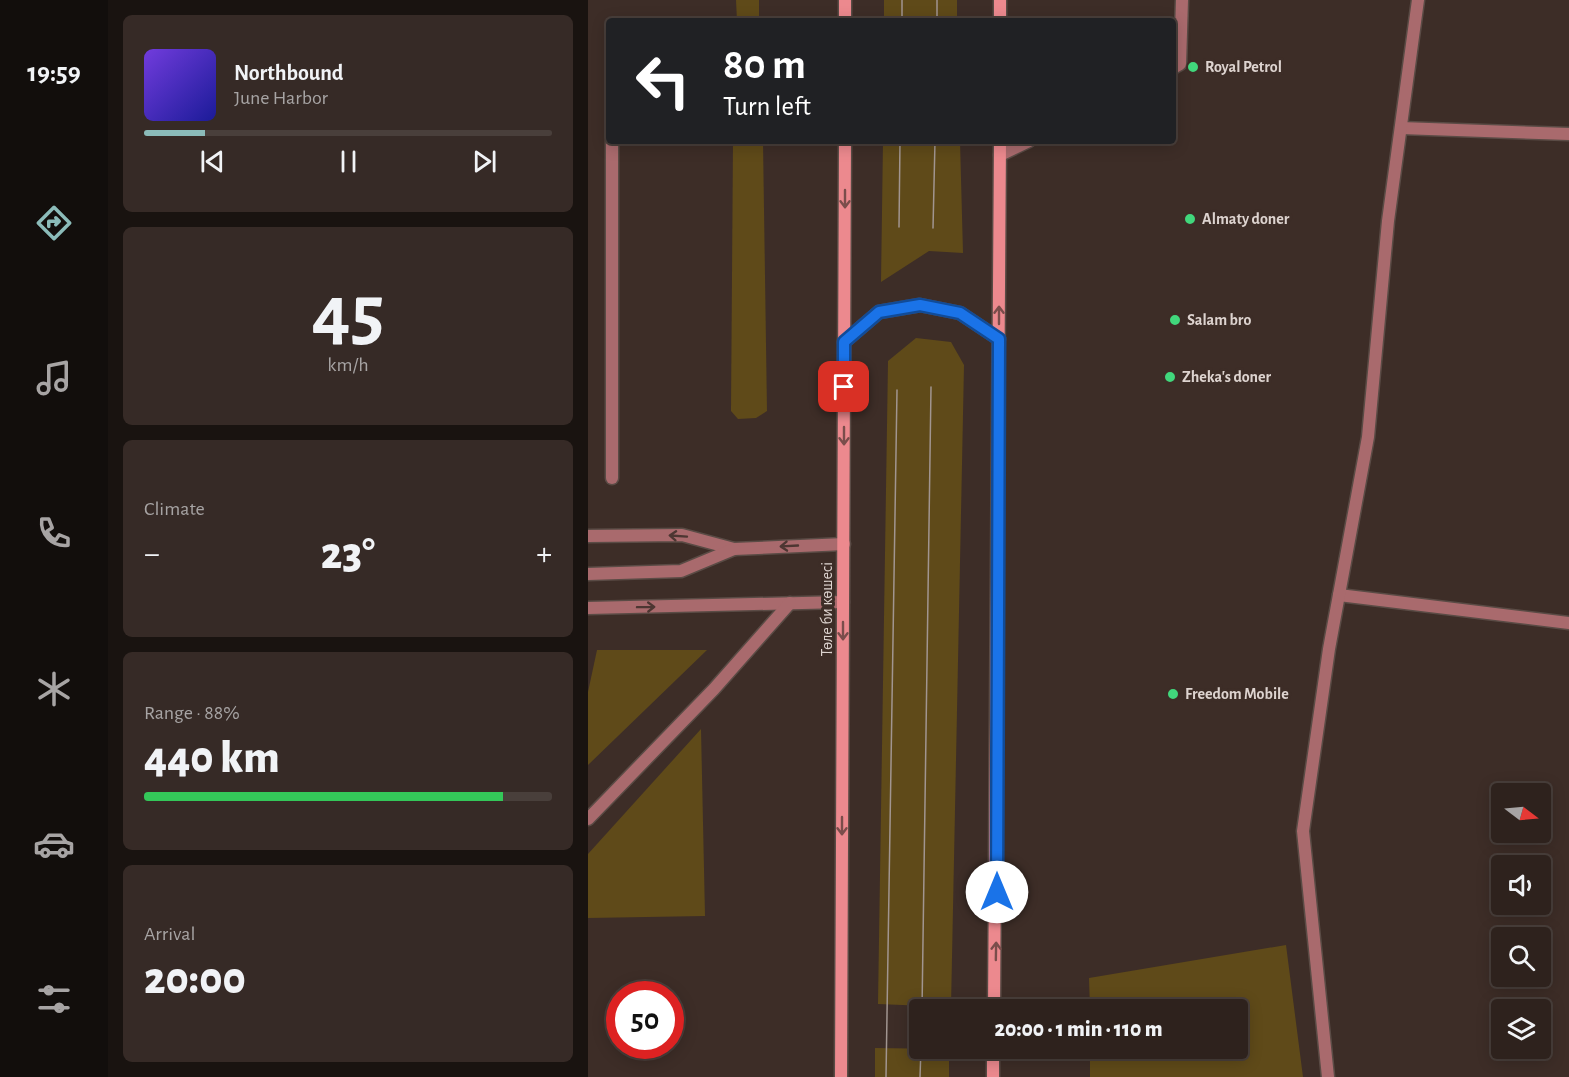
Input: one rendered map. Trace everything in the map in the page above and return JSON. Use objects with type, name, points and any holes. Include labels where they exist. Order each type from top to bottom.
[{"type":"main road","points":[[845,0],[845,18]]},
{"type":"main road","points":[[999,0],[1000,18]]},
{"type":"main road","name":"Төле би көшесі","points":[[841,1077],[845,144]]},
{"type":"main road","points":[[994,999],[1000,144]]},
{"type":"main road","points":[[844,342],[879,312],[920,305],[960,313],[999,339]]},
{"type":"main road","points":[[993,1059],[993,1077]]},
{"type":"lane","points":[[1176,66],[1180,64],[1182,0]]},
{"type":"lane","points":[[1328,1077],[1303,831],[1339,596],[1368,437],[1388,221],[1418,0]]},
{"type":"lane","points":[[1401,128],[1569,134]]},
{"type":"lane","points":[[612,144],[612,478]]},
{"type":"lane","points":[[1000,155],[1023,144]]},
{"type":"lane","points":[[588,536],[682,535],[734,549],[844,544]]},
{"type":"lane","points":[[588,574],[681,571],[734,549]]},
{"type":"lane","points":[[1339,596],[1569,623]]},
{"type":"lane","points":[[588,608],[843,602]]},
{"type":"lane","points":[[588,819],[714,689],[790,603]]},
{"type":"shaded area","points":[[736,0],[759,0],[759,18],[737,18]]},
{"type":"shaded area","points":[[884,0],[957,0],[957,18],[884,18]]},
{"type":"shaded area","points":[[733,144],[763,144],[767,411],[756,418],[738,419],[731,411]]},
{"type":"shaded area","points":[[883,144],[960,144],[963,253],[929,251],[881,282]]},
{"type":"shaded area","points":[[916,338],[951,342],[964,365],[951,999],[909,999],[909,1005],[878,1004],[888,361]]},
{"type":"shaded area","points":[[597,650],[707,650],[588,765],[588,692]]},
{"type":"shaded area","points":[[701,729],[705,916],[588,918],[588,854]]},
{"type":"shaded area","points":[[1286,945],[1303,1077],[1090,1077],[1090,1059],[1248,1059],[1248,999],[1090,999],[1089,978]]},
{"type":"shaded area","points":[[875,1048],[909,1048],[909,1059],[949,1059],[949,1077],[875,1077]]},
{"type":"tram line","points":[[902,0],[902,18]]},
{"type":"tram line","points":[[937,0],[937,18]]},
{"type":"tram line","points":[[899,227],[900,144]]},
{"type":"tram line","points":[[933,228],[935,144]]},
{"type":"tram line","points":[[922,999],[931,387]]},
{"type":"tram line","points":[[886,1077],[897,390]]},
{"type":"tram line","points":[[920,1077],[921,1059]]},
{"type":"place","name":"Royal Petrol","points":[[1193,67]]},
{"type":"place","name":"Almaty doner","points":[[1190,219]]},
{"type":"place","name":"Salam bro","points":[[1175,320]]},
{"type":"place","name":"Zheka's doner","points":[[1170,377]]},
{"type":"place","name":"Freedom Mobile","points":[[1173,694]]},
{"type":"route","points":[[844,387],[844,342],[879,312],[920,305],[960,313],[999,339],[997,892]]}]
